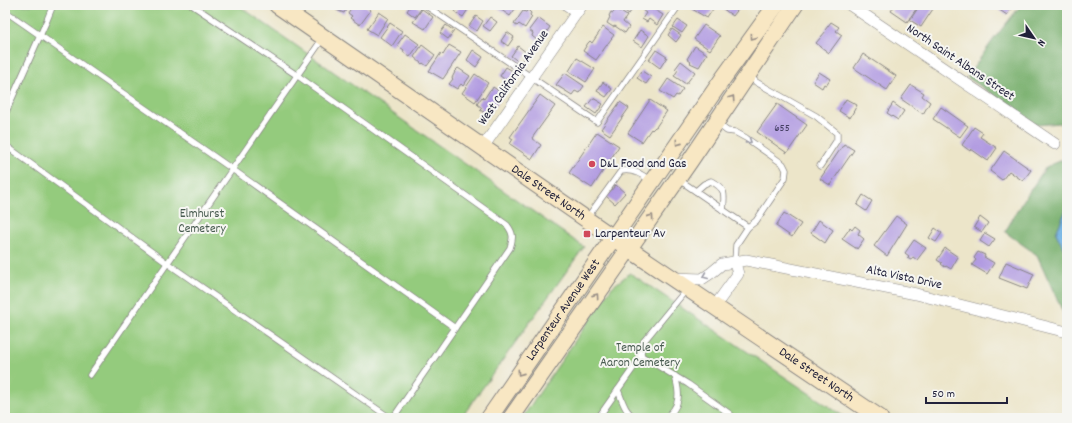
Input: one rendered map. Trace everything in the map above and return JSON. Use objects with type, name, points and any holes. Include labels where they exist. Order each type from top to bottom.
[{"type":"main road","name":"Dale Street North","points":[[277,5],[629,249],[880,418]]},
{"type":"main road","name":"Larpenteur Avenue West","points":[[489,418],[612,237],[776,5]]},
{"type":"main road","name":"Larpenteur Avenue West","points":[[511,418],[678,178],[795,5]]},
{"type":"street","points":[[567,5],[579,9]]},
{"type":"street","name":"North Saint Albans Street","points":[[850,5],[1055,144]]},
{"type":"street","name":"West California Avenue","points":[[483,148],[579,9]]},
{"type":"street","name":"Alta Vista Drive","points":[[672,278],[702,279],[722,264],[746,260],[916,294],[1067,332]]},
{"type":"street","points":[[715,306],[738,274],[734,263]]},
{"type":"lane","points":[[5,114],[52,5]]},
{"type":"lane","points":[[5,145],[167,263],[391,418],[510,248],[512,231],[495,216],[298,76],[192,5]]},
{"type":"lane","points":[[425,5],[597,122],[679,5]]},
{"type":"lane","points":[[5,11],[232,169],[455,328]]},
{"type":"lane","points":[[90,375],[323,38]]},
{"type":"lane","points":[[748,74],[756,82],[816,116],[837,133],[837,140],[820,166]]},
{"type":"lane","points":[[716,122],[726,131],[735,132],[746,138],[783,164],[786,170],[785,178],[756,220],[748,227],[736,245],[734,263]]},
{"type":"lane","points":[[587,219],[621,171],[629,169],[651,181]]},
{"type":"lane","points":[[678,178],[748,227]]},
{"type":"lane","points":[[696,191],[704,184],[711,181],[718,185],[722,189],[724,197],[723,210]]},
{"type":"lane","points":[[598,418],[639,360],[644,341],[687,288]]},
{"type":"lane","points":[[640,355],[675,376],[730,414],[727,418]]},
{"type":"lane","points":[[665,418],[676,406],[678,390],[675,376]]},
{"type":"lane","points":[[618,390],[624,406],[633,417],[636,418]]},
{"type":"green space","name":"Elmhurst Cemetery","points":[[5,5],[238,5],[584,247],[461,418],[5,418]]},
{"type":"green space","points":[[1021,5],[1067,5],[1067,130],[1060,123],[1037,125],[967,77],[993,40]]},
{"type":"green space","points":[[1067,158],[1067,208],[1056,233],[1067,255],[1066,319],[1037,255],[1005,232],[1021,204],[1046,167]]},
{"type":"green space","name":"Temple of Aaron Cemetery","points":[[630,273],[846,418],[522,418],[612,287]]},
{"type":"water","points":[[1067,208],[1067,255],[1056,233]]},
{"type":"building","points":[[349,5],[344,13],[336,10],[337,8],[334,6]]},
{"type":"building","points":[[353,5],[364,5],[371,10],[360,25],[350,18],[352,16],[348,13]]},
{"type":"building","points":[[411,5],[415,5],[421,9],[415,17],[407,11]]},
{"type":"building","points":[[460,5],[464,5],[469,8],[463,17],[455,12]]},
{"type":"building","points":[[499,5],[518,5],[510,16],[497,7]]},
{"type":"building","points":[[617,5],[635,5],[629,14]]},
{"type":"building","points":[[695,5],[707,5],[713,9],[707,18],[692,9]]},
{"type":"building","points":[[719,5],[737,5],[740,7],[733,16]]},
{"type":"building","points":[[895,5],[919,5],[907,22],[891,11]]},
{"type":"building","points":[[920,5],[935,6],[921,27],[910,20]]},
{"type":"building","points":[[992,5],[1008,5],[1012,7],[1007,15]]},
{"type":"building","points":[[645,6],[647,8],[649,6],[663,15],[657,25],[649,19],[647,22],[642,19],[646,13],[642,10]]},
{"type":"building","points":[[422,9],[433,17],[425,29],[413,22]]},
{"type":"building","points":[[616,9],[627,16],[623,22],[629,27],[625,33],[615,26],[613,27],[607,23],[611,12],[613,13]]},
{"type":"building","points":[[528,10],[532,17],[525,28],[519,24],[517,26],[514,24],[523,11],[526,12]]},
{"type":"building","points":[[379,12],[388,18],[377,35],[367,29]]},
{"type":"building","points":[[476,16],[483,21],[477,31],[469,26]]},
{"type":"building","points":[[490,17],[497,22],[490,31],[483,26]]},
{"type":"building","points":[[538,18],[550,27],[542,39],[539,37],[537,40],[532,36],[533,33],[529,30]]},
{"type":"building","points":[[678,20],[687,26],[682,33],[673,27]]},
{"type":"building","points":[[831,22],[839,27],[836,31],[842,35],[829,53],[816,43]]},
{"type":"building","points":[[390,23],[402,31],[392,46],[380,37]]},
{"type":"building","points":[[446,25],[454,31],[448,39],[440,33]]},
{"type":"building","points":[[704,25],[720,36],[710,50],[694,39]]},
{"type":"building","points":[[603,27],[614,35],[596,60],[583,51],[590,41],[592,43]]},
{"type":"building","points":[[672,29],[681,35],[676,42],[668,35]]},
{"type":"building","points":[[640,30],[649,36],[642,47],[633,41]]},
{"type":"building","points":[[507,32],[514,37],[508,46],[501,41]]},
{"type":"building","points":[[405,34],[419,44],[410,57],[397,45]]},
{"type":"building","points":[[422,45],[435,55],[427,66],[423,63],[422,64],[414,57]]},
{"type":"building","points":[[449,45],[461,52],[443,79],[429,71],[441,53],[443,55]]},
{"type":"building","points":[[518,46],[527,53],[520,63],[511,56]]},
{"type":"building","points":[[695,46],[707,54],[699,67],[690,63],[691,62],[687,59]]},
{"type":"building","points":[[473,50],[483,57],[476,67],[467,60]]},
{"type":"building","points":[[656,50],[667,57],[660,68],[649,60]]},
{"type":"building","points":[[863,54],[896,76],[887,90],[854,68]]},
{"type":"building","points":[[577,58],[595,69],[586,82],[569,71]]},
{"type":"building","points":[[681,61],[695,72],[686,84],[674,76],[678,70],[675,69]]},
{"type":"building","points":[[506,67],[516,73],[510,83],[500,76]]},
{"type":"building","points":[[458,68],[470,76],[463,86],[461,84],[457,89],[449,84],[453,79],[454,72]]},
{"type":"building","points":[[642,71],[651,77],[646,84],[637,78]]},
{"type":"building","points":[[819,72],[830,79],[822,88],[813,82]]},
{"type":"building","points":[[565,73],[584,86],[579,93],[575,91],[572,95],[556,85]]},
{"type":"building","points":[[475,74],[488,83],[475,102],[462,93]]},
{"type":"building","points":[[668,79],[683,89],[678,96],[676,95],[673,99],[660,91]]},
{"type":"building","points":[[603,82],[612,89],[606,97],[597,91]]},
{"type":"building","points":[[911,85],[924,93],[922,96],[930,102],[923,114],[901,99]]},
{"type":"building","points":[[493,87],[499,91],[497,94],[501,97],[489,115],[480,110],[482,108],[477,104],[482,97],[484,99]]},
{"type":"building","points":[[540,95],[555,106],[532,138],[541,145],[532,159],[510,144],[513,139],[510,137]]},
{"type":"building","points":[[593,98],[603,104],[596,114],[586,107]]},
{"type":"building","points":[[846,99],[857,105],[850,118],[839,111]]},
{"type":"building","points":[[650,100],[667,111],[656,127],[652,130],[651,129],[642,142],[628,133]]},
{"type":"building","points":[[620,102],[629,108],[610,135],[601,129]]},
{"type":"building","points":[[893,103],[904,111],[898,120],[887,113]]},
{"type":"building","points":[[777,104],[807,125],[787,153],[757,132]]},
{"type":"building","points":[[941,107],[968,126],[960,137],[933,119]]},
{"type":"building","points":[[974,127],[983,133],[980,137],[997,148],[988,161],[971,149],[970,151],[962,145]]},
{"type":"building","points":[[597,132],[619,146],[592,188],[569,173]]},
{"type":"building","points":[[844,144],[854,150],[830,185],[820,179]]},
{"type":"building","points":[[1004,151],[1031,170],[1023,181],[1009,171],[1002,180],[990,171]]},
{"type":"building","points":[[616,185],[625,193],[615,204],[606,196]]},
{"type":"building","points":[[863,195],[872,201],[866,211],[857,205]]},
{"type":"building","points":[[784,213],[801,224],[792,237],[776,226]]},
{"type":"building","points":[[896,216],[907,224],[887,256],[874,246]]},
{"type":"building","points":[[980,217],[988,223],[982,232],[974,227]]},
{"type":"building","points":[[819,220],[833,230],[825,243],[811,233]]},
{"type":"building","points":[[855,226],[860,230],[858,234],[864,239],[857,249],[842,239],[850,228],[852,230]]},
{"type":"building","points":[[935,228],[942,233],[936,242],[929,238]]},
{"type":"building","points":[[985,233],[995,239],[989,247],[980,241]]},
{"type":"building","points":[[914,240],[926,248],[917,260],[913,257],[911,260],[907,258],[909,256],[905,253]]},
{"type":"building","points":[[945,248],[958,257],[951,269],[946,266],[945,267],[937,260]]},
{"type":"building","points":[[978,252],[985,255],[984,257],[994,263],[987,274],[972,265],[976,260],[974,258]]},
{"type":"building","points":[[1006,262],[1034,274],[1027,289],[999,278]]},
{"type":"place","name":"D&L Food and Gas","points":[[592,164]]},
{"type":"place","name":"Larpenteur Av","points":[[587,234]]}]
